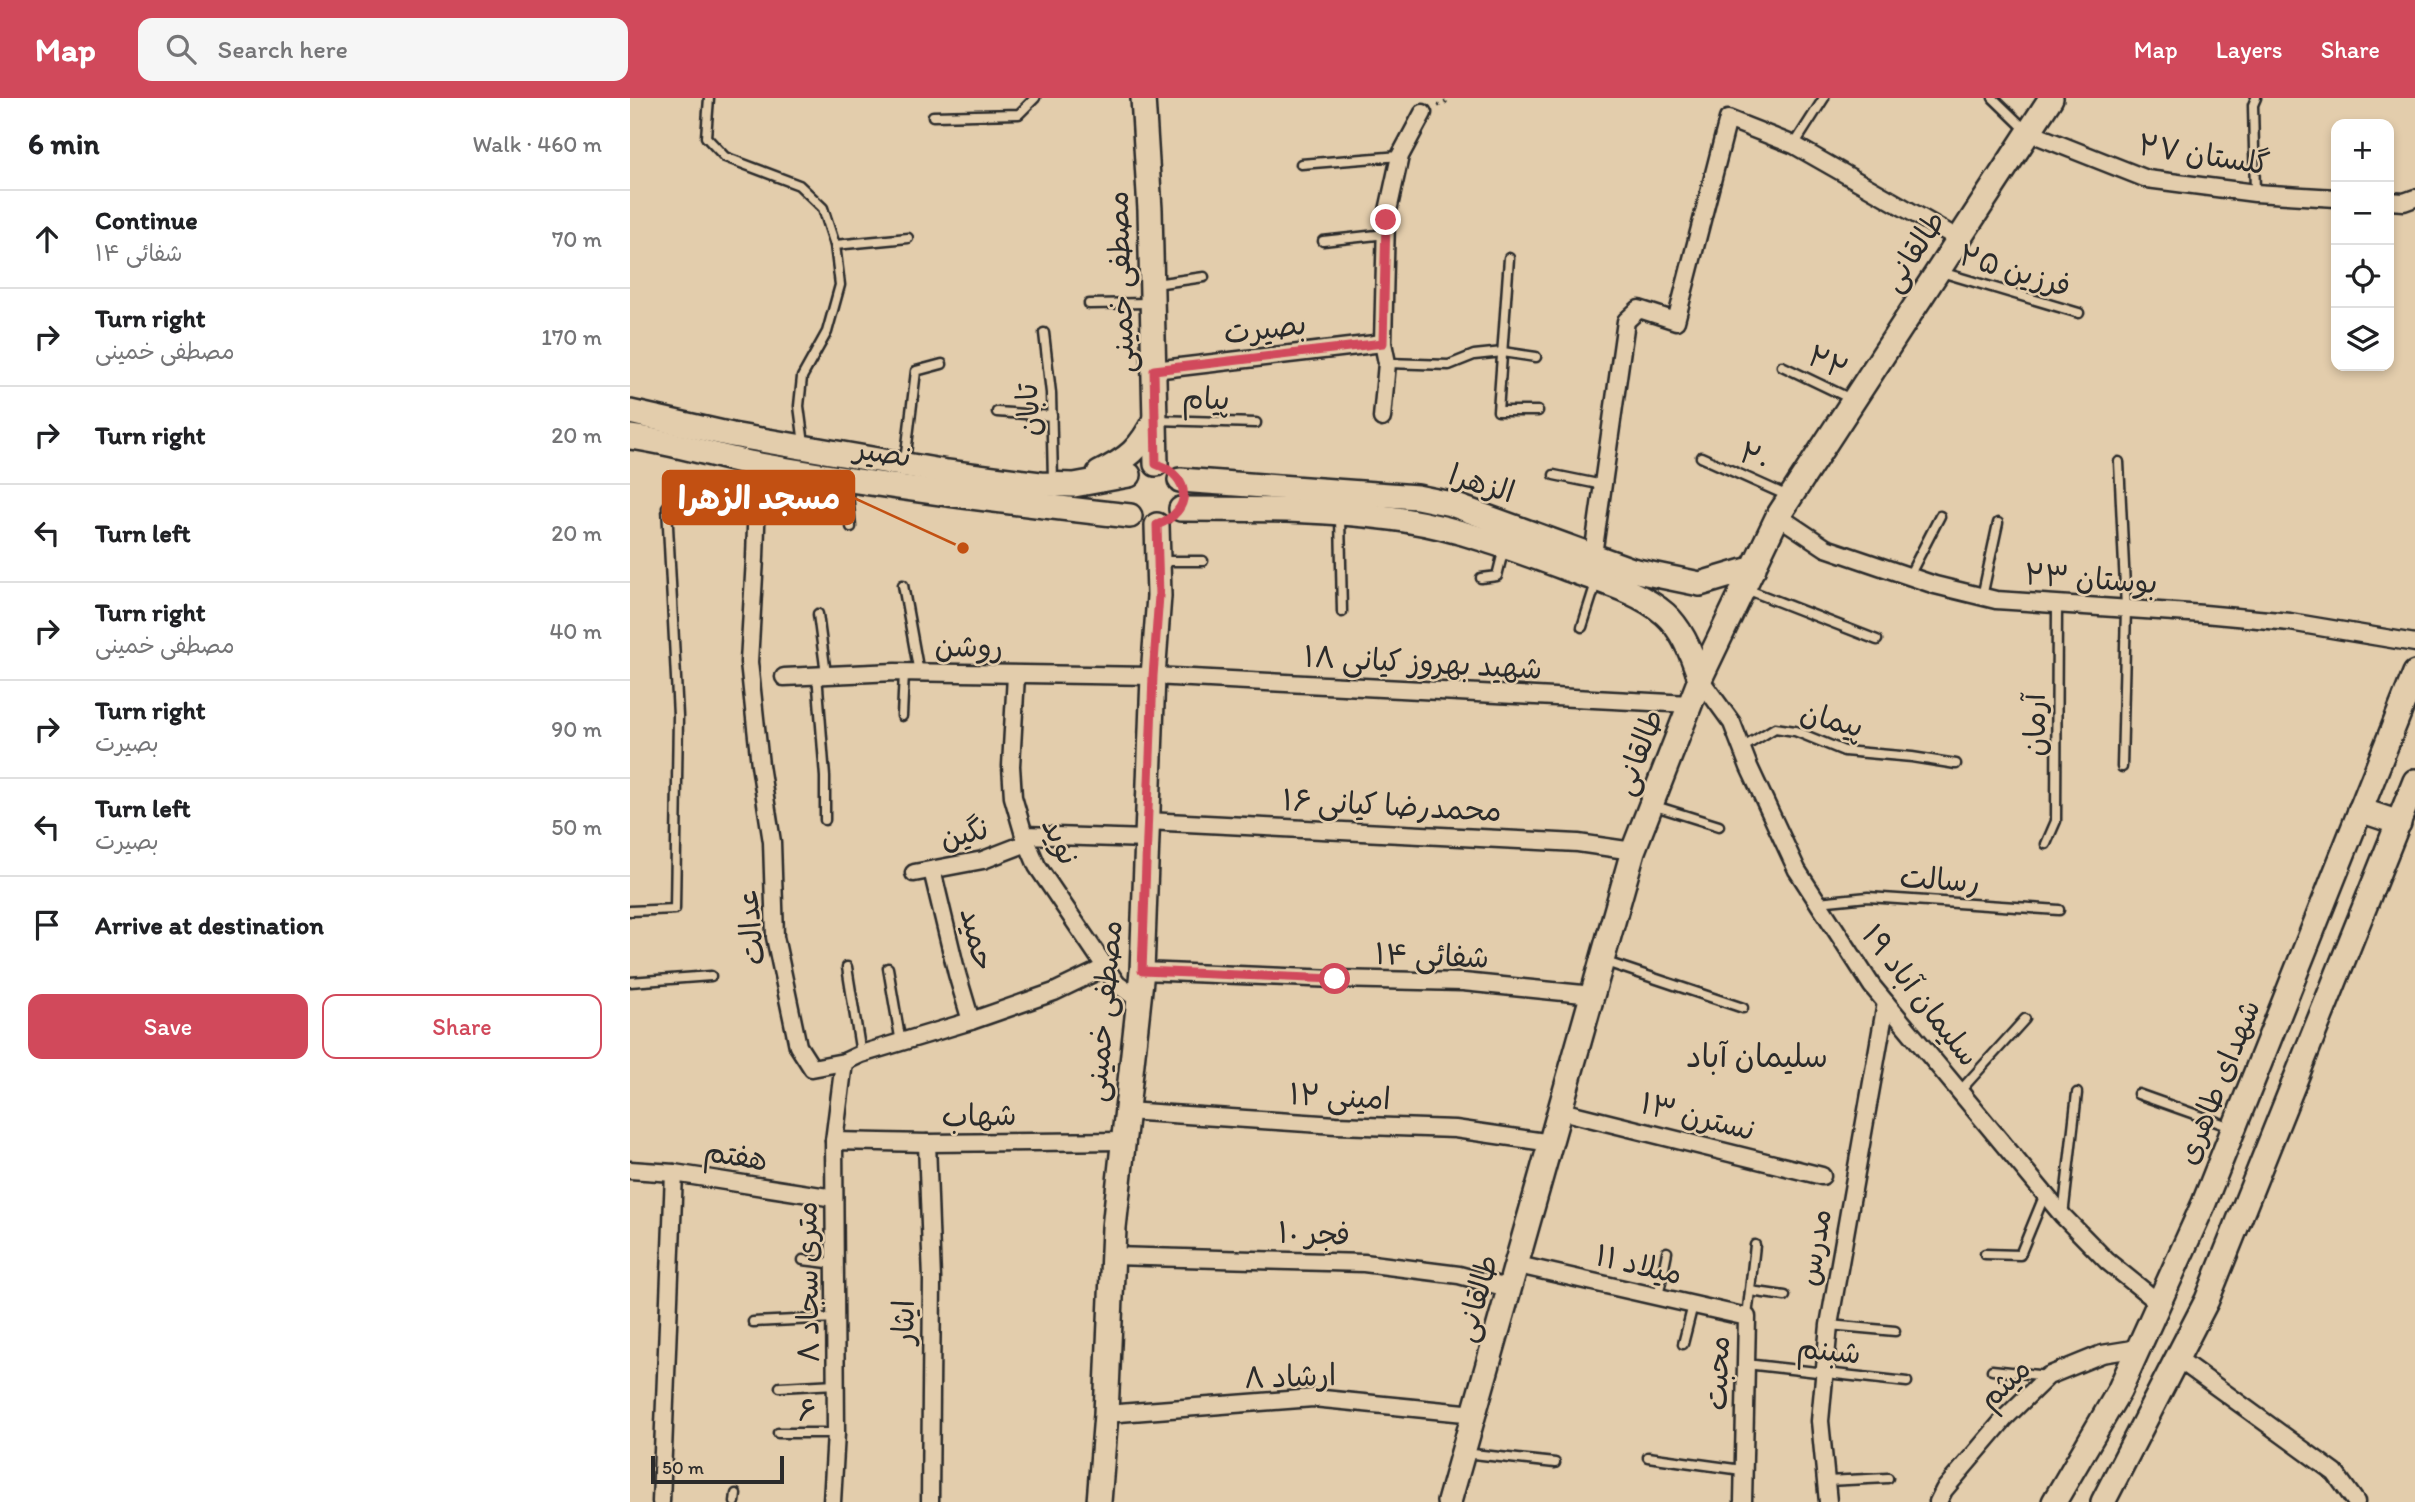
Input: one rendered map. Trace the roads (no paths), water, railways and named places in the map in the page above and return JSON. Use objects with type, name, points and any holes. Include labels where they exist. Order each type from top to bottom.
[{"type":"street","name":"مصطفی خمینی","points":[[1143,98],[1150,210],[1156,464]]},
{"type":"street","name":"طالقانی","points":[[1450,1502],[1633,851],[1700,678],[1784,507],[2051,98]]},
{"type":"street","points":[[1382,418],[1387,363],[1383,343],[1386,220],[1400,156],[1423,113]]},
{"type":"street","points":[[1593,555],[1626,321],[1639,309],[1676,321],[1728,119],[1794,145],[1959,239]]},
{"type":"street","name":"گلستان ۲۷","points":[[2028,132],[2147,178],[2255,193],[2331,198]]},
{"type":"street","points":[[2394,201],[2404,202],[2415,198]]},
{"type":"street","name":"بصیرت","points":[[1154,370],[1383,343]]},
{"type":"street","points":[[630,412],[729,446],[804,447],[947,472],[1064,485],[1129,475]]},
{"type":"street","points":[[1064,485],[1130,456],[1145,440],[1155,419]]},
{"type":"street","name":"نصیر","points":[[630,437],[729,446],[758,464],[1130,516]]},
{"type":"street","name":"عدالت","points":[[758,464],[749,662],[760,765],[772,842],[775,937],[798,1046],[812,1068],[844,1062],[861,1054],[971,1021],[1054,992],[1105,967]]},
{"type":"street","points":[[1156,464],[1170,469],[1180,480],[1184,494],[1181,509],[1171,520],[1157,525],[1142,524],[1130,516],[1123,503],[1122,488],[1129,475],[1141,466],[1156,464]]},
{"type":"street","name":"الزهرا","points":[[1180,480],[1417,497],[1440,502],[1632,570],[1700,584],[1754,568]]},
{"type":"street","points":[[1221,509],[1215,501],[1216,492],[1228,484]]},
{"type":"street","points":[[1064,485],[1078,498],[1071,509]]},
{"type":"street","name":"بوستان ۲۳","points":[[1784,507],[1826,548],[1982,597],[2290,622],[2415,643]]},
{"type":"street","name":"الزهرا","points":[[1181,509],[1340,514],[1405,520],[1462,534],[1597,580],[1646,601],[1666,615],[1691,651],[1700,678]]},
{"type":"street","name":"مصطفی خمینی","points":[[1098,1502],[1106,1414],[1113,1256],[1142,971],[1153,676],[1159,596],[1157,525]]},
{"type":"street","points":[[1646,601],[1662,594],[1664,588],[1661,576]]},
{"type":"street","name":"روشن","points":[[784,677],[912,673],[1153,676]]},
{"type":"street","name":"شهدای طاهری","points":[[2054,1502],[2119,1391],[2204,1203],[2415,673]]},
{"type":"street","name":"نوید","points":[[1017,675],[1011,766],[1013,797],[1025,839],[1037,866],[1117,984],[1139,1000]]},
{"type":"street","name":"شهید بهروز کیانی ۱۸","points":[[1153,676],[1690,704]]},
{"type":"street","name":"سلیمان آباد ۱۹","points":[[1700,678],[1732,723],[1797,870],[1872,986],[2063,1216],[2107,1261],[2159,1303]]},
{"type":"street","points":[[2103,1502],[2207,1300],[2415,781]]},
{"type":"street","points":[[2360,810],[2399,823]]},
{"type":"street","name":"محمدرضا کیانی ۱۶","points":[[1025,839],[1147,830],[1577,843],[1633,851]]},
{"type":"street","name":"نگین","points":[[914,873],[984,860],[1025,839]]},
{"type":"street","name":"حمید","points":[[932,870],[971,1021]]},
{"type":"street","name":"شفائی ۱۴","points":[[1142,971],[1463,982],[1593,995]]},
{"type":"street","name":"مدرس","points":[[1829,1502],[1820,1421],[1829,1325],[1886,1003]]},
{"type":"street","name":"۸ متری سجاد","points":[[832,1502],[836,1433],[834,1142],[844,1062]]},
{"type":"street","name":"امینی ۱۲","points":[[1126,1111],[1336,1125],[1455,1129],[1552,1143]]},
{"type":"street","name":"نسترن ۱۳","points":[[1561,1111],[1822,1176]]},
{"type":"street","name":"شهاب","points":[[834,1142],[1124,1141]]},
{"type":"street","name":"ایثار","points":[[927,1143],[932,1280],[930,1502]]},
{"type":"street","name":"هفتم","points":[[630,1170],[674,1173],[834,1198]]},
{"type":"street","points":[[661,1502],[674,1173]]},
{"type":"street","name":"فجر ۱۰","points":[[1113,1256],[1364,1263],[1459,1275],[1511,1289]]},
{"type":"street","name":"میلاد ۱۱","points":[[1518,1265],[1746,1317]]},
{"type":"street","name":"محبت","points":[[1743,1502],[1746,1317]]},
{"type":"street","name":"میثم","points":[[1938,1502],[1944,1490],[2005,1418],[2048,1376],[2102,1354],[2139,1348]]},
{"type":"street","points":[[2177,1358],[2335,1474],[2357,1502]]},
{"type":"street","name":"ارشاد ۸","points":[[1106,1414],[1312,1398],[1475,1413]]},
{"type":"lane","points":[[709,98],[706,137],[725,158],[799,185],[823,208],[835,245],[839,285],[827,332],[802,377],[799,406],[804,447]]},
{"type":"lane","points":[[933,116],[1019,114],[1035,98]]},
{"type":"lane","points":[[1794,145],[1824,98]]},
{"type":"lane","points":[[1993,98],[2028,132]]},
{"type":"lane","points":[[2255,193],[2253,105],[2256,98]]},
{"type":"lane","points":[[1301,164],[1400,156]]},
{"type":"lane","points":[[1323,241],[1386,234]]},
{"type":"lane","points":[[835,245],[908,238]]},
{"type":"lane","points":[[1509,258],[1499,411],[1538,411]]},
{"type":"lane","name":"فرزین ۲۵","points":[[1938,271],[2079,313]]},
{"type":"lane","points":[[1089,304],[1152,294],[1204,277]]},
{"type":"lane","name":"تابان","points":[[1044,333],[1052,416],[1064,485]]},
{"type":"lane","points":[[1387,363],[1449,365],[1474,355],[1503,352],[1536,357]]},
{"type":"lane","points":[[904,465],[916,371],[942,364]]},
{"type":"lane","name":"۲۲","points":[[1782,366],[1853,400]]},
{"type":"lane","points":[[997,412],[1052,416]]},
{"type":"lane","name":"پیام","points":[[1155,419],[1256,423]]},
{"type":"lane","name":"۲۰","points":[[1702,457],[1784,507]]},
{"type":"lane","points":[[2119,462],[2126,608],[2122,767]]},
{"type":"lane","points":[[1554,475],[1603,485]]},
{"type":"lane","points":[[847,478],[851,527]]},
{"type":"lane","points":[[630,911],[675,909],[678,716],[667,507]]},
{"type":"lane","points":[[1340,514],[1342,611]]},
{"type":"lane","points":[[1909,576],[1940,516]]},
{"type":"lane","points":[[1982,597],[1998,523]]},
{"type":"lane","points":[[1480,578],[1497,576],[1504,548]]},
{"type":"lane","points":[[1159,561],[1203,561]]},
{"type":"lane","points":[[1582,627],[1597,580]]},
{"type":"lane","points":[[902,716],[912,673],[903,585]]},
{"type":"lane","points":[[1744,589],[1877,640]]},
{"type":"lane","name":"آرمان","points":[[2046,844],[2056,821],[2057,604]]},
{"type":"lane","points":[[818,614],[825,820]]},
{"type":"lane","name":"پیمان","points":[[1742,748],[1776,728],[1795,731],[1844,751],[1956,764]]},
{"type":"lane","points":[[1651,805],[1719,826]]},
{"type":"lane","name":"رسالت","points":[[1818,902],[1868,897],[2059,910]]},
{"type":"lane","points":[[1603,961],[1742,1008]]},
{"type":"lane","points":[[848,967],[861,1054]]},
{"type":"lane","points":[[888,968],[901,1043]]},
{"type":"lane","points":[[630,982],[711,976]]},
{"type":"lane","points":[[1960,1091],[2025,1020]]},
{"type":"lane","points":[[2063,1216],[2077,1093]]},
{"type":"lane","points":[[2138,1094],[2234,1128]]},
{"type":"lane","points":[[1985,1254],[2020,1255],[2045,1194]]},
{"type":"lane","name":"محبت","points":[[1746,1317],[1755,1245]]},
{"type":"lane","points":[[1658,1297],[1667,1252]]},
{"type":"lane","points":[[803,1260],[836,1264]]},
{"type":"lane","points":[[1750,1291],[1785,1296]]},
{"type":"lane","points":[[1683,1344],[1693,1305]]},
{"type":"lane","points":[[753,1322],[836,1318]]},
{"type":"lane","points":[[1829,1325],[1895,1331]]},
{"type":"lane","name":"شبنم","points":[[1745,1364],[1907,1382]]},
{"type":"lane","points":[[1992,1370],[2048,1376]]},
{"type":"lane","points":[[780,1387],[836,1384]]},
{"type":"lane","name":"۶","points":[[778,1433],[836,1433]]},
{"type":"lane","points":[[1464,1452],[1555,1463]]},
{"type":"lane","points":[[1648,1457],[1742,1470]]},
{"type":"lane","points":[[1827,1481],[1888,1478]]},
{"type":"place","name":"مسجد الزهرا","points":[[963,548]]},
{"type":"district","name":"سلیمان آباد","points":[[1757,1056]]}]
